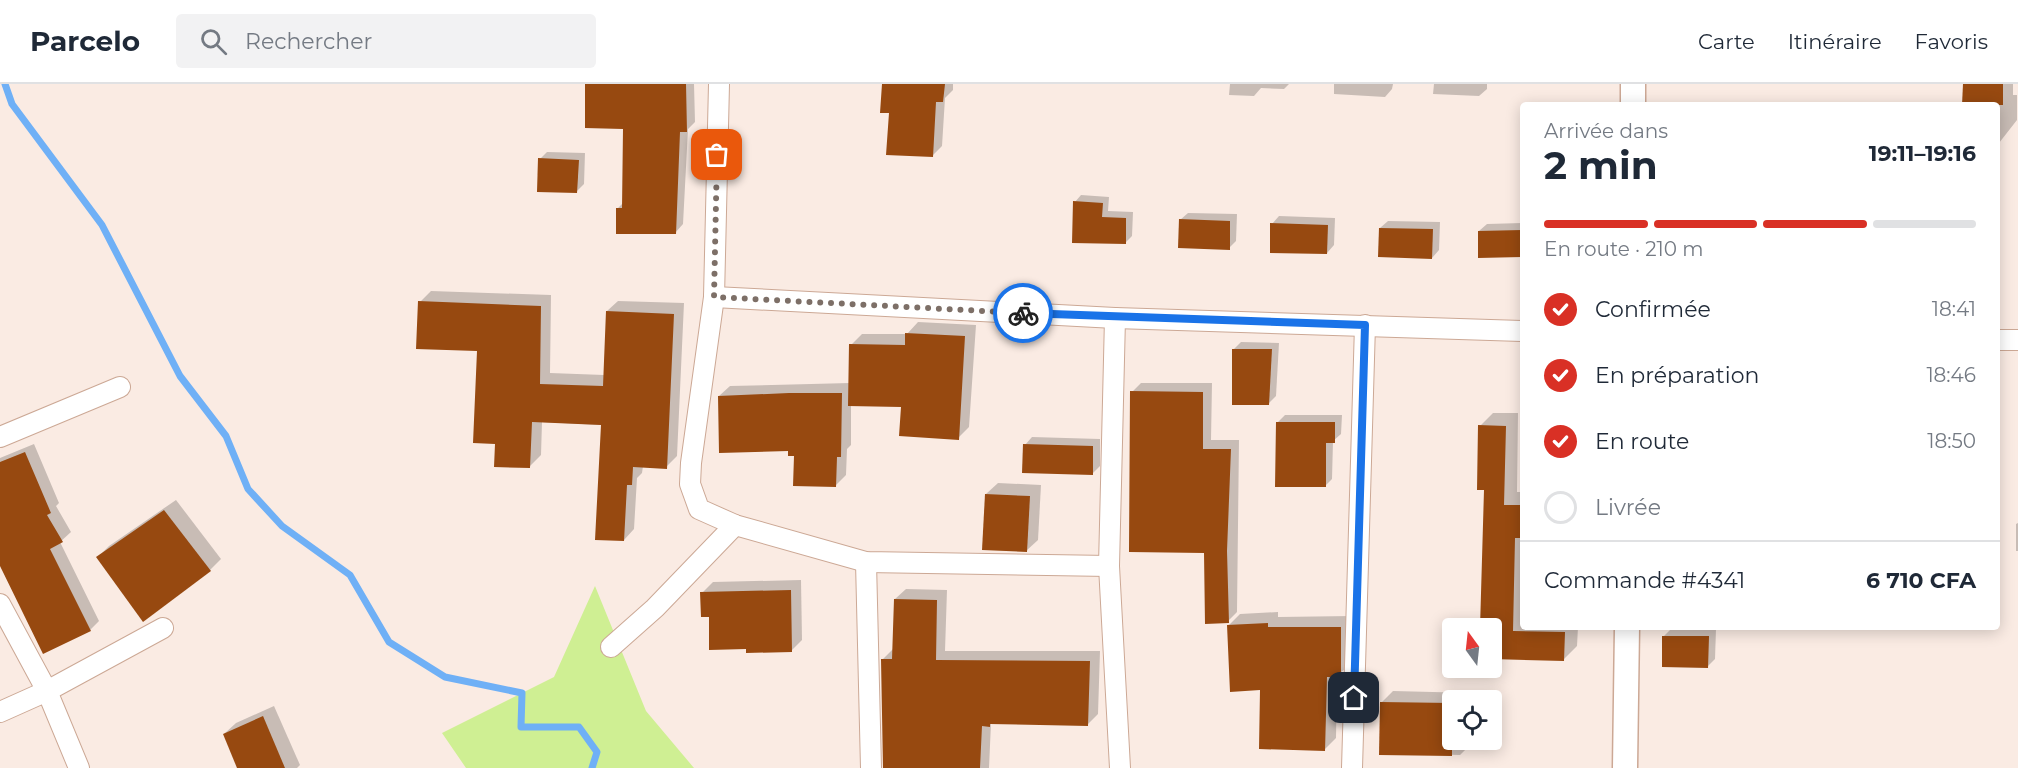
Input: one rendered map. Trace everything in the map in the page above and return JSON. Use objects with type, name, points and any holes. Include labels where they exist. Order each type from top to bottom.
[{"type":"street","points":[[719,84],[714,297],[690,484],[699,509],[735,525],[866,562],[1109,566]]},
{"type":"street","points":[[1633,84],[1633,102]]},
{"type":"street","points":[[714,297],[1115,318],[1520,331]]},
{"type":"street","points":[[1115,318],[1109,566],[1120,768]]},
{"type":"street","points":[[1352,768],[1365,325]]},
{"type":"street","points":[[2000,340],[2018,340]]},
{"type":"street","points":[[0,437],[120,387]]},
{"type":"street","points":[[611,647],[655,608],[735,525]]},
{"type":"street","points":[[866,562],[871,768]]},
{"type":"street","points":[[0,604],[47,691],[79,768]]},
{"type":"street","points":[[0,712],[47,691],[163,628]]},
{"type":"street","points":[[1625,768],[1627,630]]},
{"type":"green space","points":[[595,586],[646,711],[694,768],[466,768],[442,733],[554,677]]},
{"type":"building","points":[[585,84],[686,84],[687,132],[680,132],[676,234],[616,234],[616,208],[622,208],[623,129],[585,128]]},
{"type":"building","points":[[882,84],[945,84],[943,102],[936,102],[933,157],[886,155],[889,113],[880,113]]},
{"type":"building","points":[[1963,84],[2003,84],[2003,105],[2000,105],[2000,102],[1962,102]]},
{"type":"building","points":[[538,158],[579,160],[577,193],[537,192]]},
{"type":"building","points":[[1073,201],[1103,203],[1102,217],[1126,218],[1126,244],[1072,243]]},
{"type":"building","points":[[1179,219],[1230,221],[1230,250],[1178,248]]},
{"type":"building","points":[[1270,223],[1328,225],[1327,254],[1270,253]]},
{"type":"building","points":[[1379,228],[1433,229],[1432,259],[1378,257]]},
{"type":"building","points":[[1520,230],[1520,257],[1478,258],[1478,231]]},
{"type":"building","points":[[418,301],[541,306],[540,384],[603,386],[606,311],[674,314],[667,469],[633,467],[632,485],[627,485],[624,541],[595,540],[601,425],[532,422],[530,468],[494,467],[495,444],[473,443],[477,351],[416,349]]},
{"type":"building","points":[[905,333],[965,336],[959,440],[899,436],[901,407],[848,406],[849,344],[905,345]]},
{"type":"building","points":[[1232,349],[1272,349],[1269,405],[1232,405]]},
{"type":"building","points":[[1130,391],[1203,392],[1203,449],[1231,449],[1227,551],[1229,623],[1205,624],[1204,553],[1129,552]]},
{"type":"building","points":[[842,393],[841,457],[837,457],[836,487],[793,486],[794,456],[788,456],[788,451],[719,453],[718,396]]},
{"type":"building","points":[[1276,422],[1335,422],[1335,443],[1326,443],[1326,487],[1275,487]]},
{"type":"building","points":[[1478,425],[1506,426],[1504,505],[1520,505],[1520,538],[1515,538],[1513,631],[1565,632],[1564,661],[1502,659],[1502,618],[1480,618],[1484,490],[1477,490]]},
{"type":"building","points":[[1023,444],[1093,446],[1093,475],[1022,473]]},
{"type":"building","points":[[25,452],[51,513],[47,515],[63,542],[50,549],[91,631],[43,654],[0,566],[0,462]]},
{"type":"building","points":[[985,494],[1030,496],[1027,552],[982,550]]},
{"type":"building","points":[[164,510],[211,571],[143,622],[96,557]]},
{"type":"building","points":[[791,590],[792,652],[746,653],[746,649],[709,650],[709,617],[701,617],[700,592]]},
{"type":"building","points":[[894,599],[937,600],[936,660],[1090,661],[1088,726],[990,724],[990,727],[982,726],[980,768],[883,768],[881,659],[892,659]]},
{"type":"building","points":[[1268,623],[1268,627],[1341,627],[1341,677],[1327,677],[1325,751],[1259,749],[1260,690],[1230,692],[1227,625]]},
{"type":"building","points":[[1662,636],[1709,636],[1708,668],[1662,667]]},
{"type":"building","points":[[1380,702],[1442,703],[1442,750],[1452,750],[1452,756],[1379,755]]},
{"type":"building","points":[[263,716],[285,768],[237,768],[223,734]]},
{"type":"waterway","points":[[5,84],[12,104],[102,225],[180,376],[226,436],[248,489],[282,526],[350,575],[389,642],[445,677],[522,693],[521,727],[579,727],[597,752],[592,768]]},
{"type":"way so far","points":[[717,155],[714,297],[1023,313]]},
{"type":"route","points":[[1023,313],[1365,325],[1354,698]]}]
